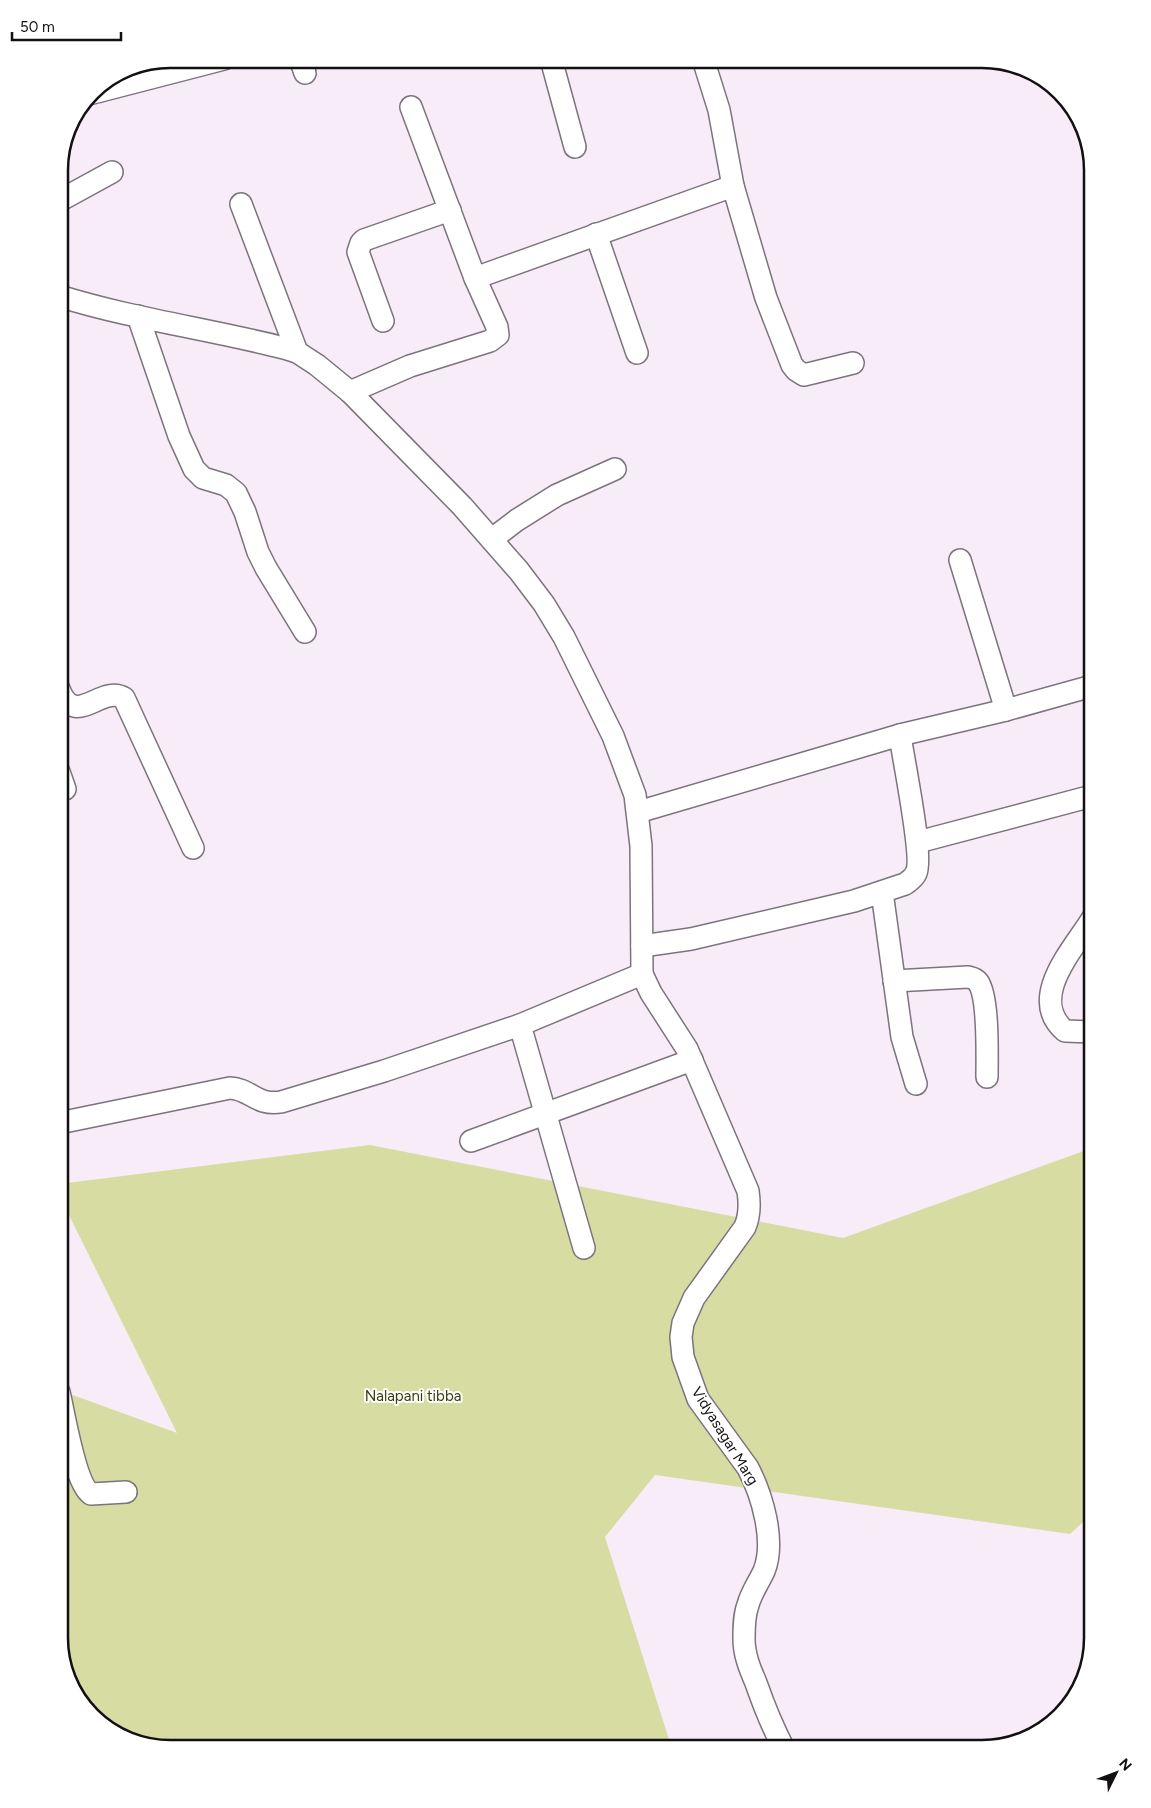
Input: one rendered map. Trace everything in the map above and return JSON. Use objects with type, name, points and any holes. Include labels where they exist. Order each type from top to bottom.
[{"type":"street","points":[[109,87],[172,68]]},
{"type":"street","points":[[553,68],[575,147]]},
{"type":"street","points":[[706,68],[718,110],[733,186],[766,298],[788,357],[800,374],[810,375],[853,363]]},
{"type":"street","points":[[350,392],[410,366],[490,341],[498,335],[497,327],[475,278],[411,106]]},
{"type":"street","points":[[68,196],[112,172]]},
{"type":"street","points":[[475,278],[733,186]]},
{"type":"street","points":[[241,204],[297,352]]},
{"type":"street","points":[[383,321],[358,252],[361,243],[364,240],[450,210]]},
{"type":"street","points":[[596,234],[637,353]]},
{"type":"street","name":"Vidyasagar Marg","points":[[68,299],[187,328],[266,343],[297,352],[317,365],[350,392],[462,506],[492,539],[544,604],[564,637],[613,736],[627,772],[638,812],[643,881],[642,974],[692,1060],[748,1191],[750,1206],[745,1227],[704,1282],[683,1323],[681,1337],[683,1357],[698,1399],[748,1468],[763,1504],[766,1523],[767,1557],[765,1569],[748,1605],[744,1640],[747,1660],[770,1723],[779,1740]]},
{"type":"street","points":[[138,316],[179,436],[194,469],[200,476],[226,485],[236,493],[245,512],[262,560],[305,632]]},
{"type":"street","points":[[492,539],[557,495],[615,469]]},
{"type":"street","points":[[960,560],[1006,710]]},
{"type":"street","points":[[638,812],[900,735],[1006,710],[1084,688]]},
{"type":"street","points":[[68,709],[111,696],[118,695],[124,698],[193,848]]},
{"type":"street","points":[[642,946],[701,937],[854,901],[905,884],[917,873],[918,842],[900,735]]},
{"type":"street","points":[[918,842],[1084,798]]},
{"type":"street","points":[[882,892],[902,1037],[916,1084]]},
{"type":"street","points":[[1084,931],[1057,974],[1049,996],[1050,1008],[1054,1018],[1065,1031],[1084,1032]]},
{"type":"street","points":[[68,1121],[230,1088],[240,1090],[265,1102],[281,1102],[384,1071],[520,1025],[642,974]]},
{"type":"street","points":[[894,981],[968,977],[975,979],[979,983],[984,998],[988,1077]]},
{"type":"street","points":[[520,1025],[584,1248]]},
{"type":"street","points":[[471,1141],[692,1060]]},
{"type":"street","points":[[68,1432],[77,1471],[83,1484],[91,1494],[126,1492]]},
{"type":"green space","name":"Nalapani tibba","points":[[370,1145],[843,1238],[1084,1151],[1084,1521],[1070,1534],[655,1475],[605,1537],[669,1740],[162,1740],[136,1735],[113,1723],[93,1706],[78,1684],[69,1659],[68,1393],[177,1433],[68,1213],[68,1183]]}]
